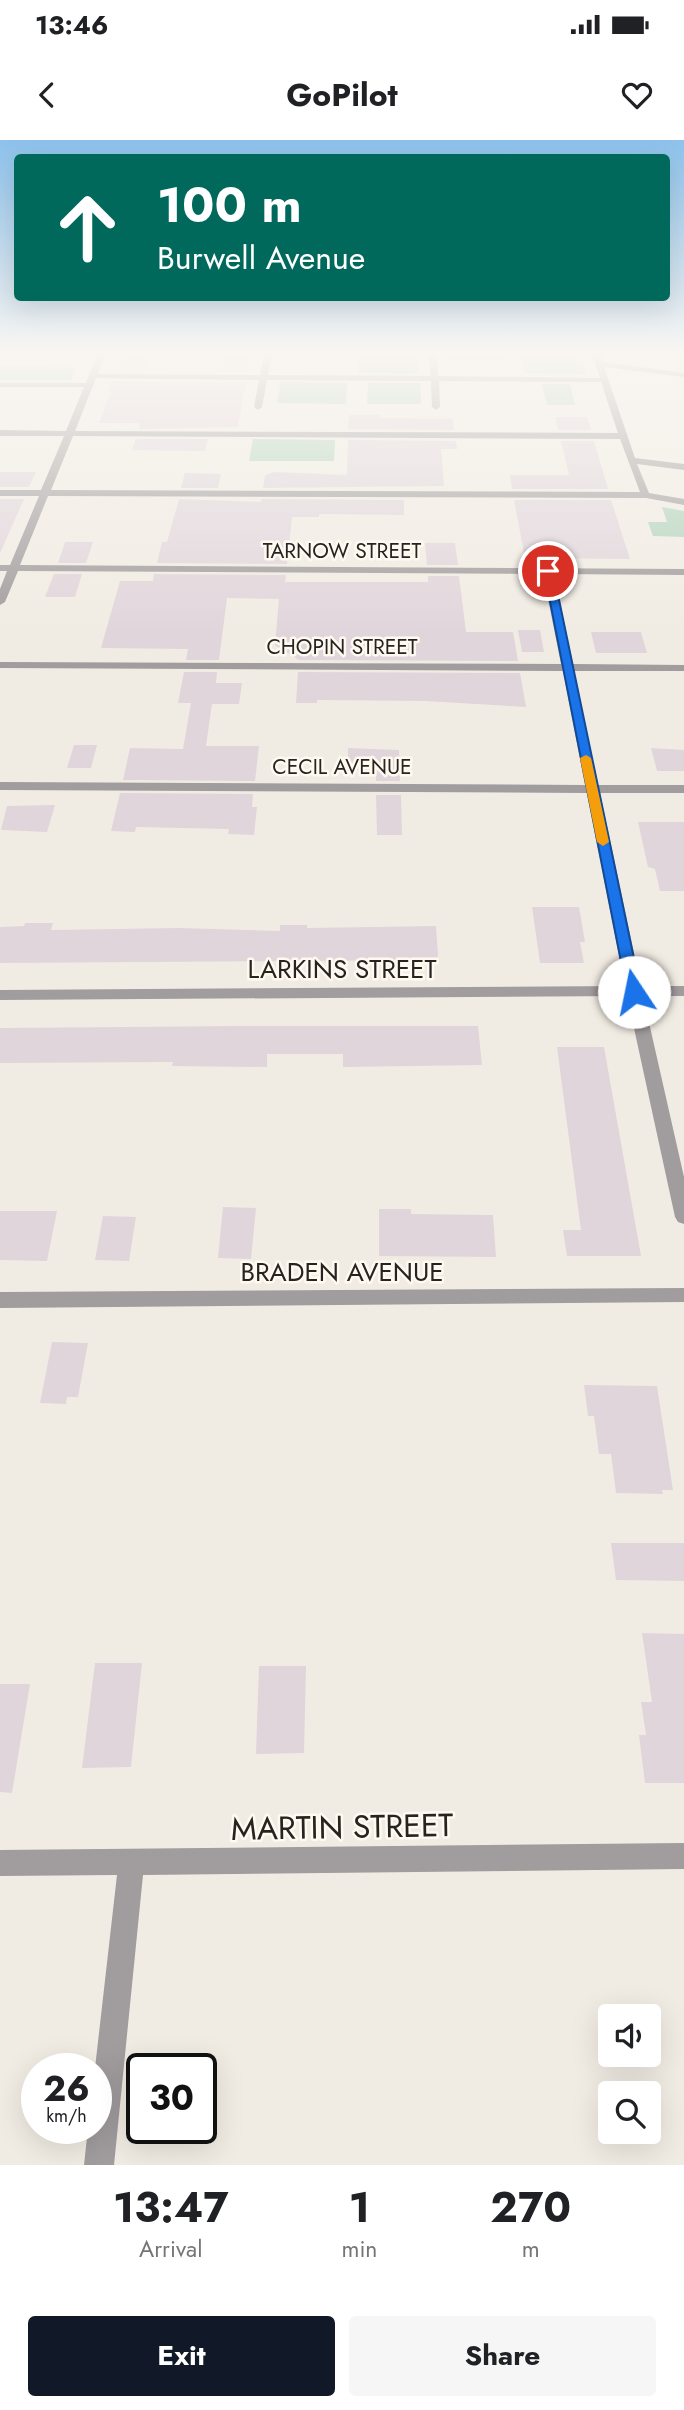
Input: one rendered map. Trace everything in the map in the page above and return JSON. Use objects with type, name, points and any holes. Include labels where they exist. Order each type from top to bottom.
[{"type":"street","points":[[0,601],[63,446]]},
{"type":"street","points":[[626,446],[646,495]]},
{"type":"street","points":[[631,460],[684,467]]},
{"type":"street","points":[[0,493],[646,495],[684,502]]},
{"type":"street","name":"TARNOW STREET","points":[[0,568],[684,572]]},
{"type":"street","points":[[548,571],[634,992],[684,1217]]},
{"type":"street","name":"CHOPIN STREET","points":[[0,665],[684,668]]},
{"type":"street","name":"CECIL AVENUE","points":[[0,786],[684,789]]},
{"type":"street","name":"LARKINS STREET","points":[[0,995],[684,991]]},
{"type":"street","name":"BRADEN AVENUE","points":[[0,1300],[684,1296]]},
{"type":"street","name":"MARTIN STREET","points":[[0,1863],[684,1856]]},
{"type":"street","points":[[100,2165],[131,1863]]},
{"type":"green space","points":[[252,446],[335,446],[334,461],[249,461]]},
{"type":"green space","points":[[662,507],[684,511],[684,537],[653,536],[648,522],[667,522]]},
{"type":"building","points":[[134,446],[206,446],[205,451],[132,450]]},
{"type":"building","points":[[348,446],[457,446],[457,449],[441,449],[444,486],[263,488],[265,475],[275,472],[347,475]]},
{"type":"building","points":[[562,446],[595,446],[608,489],[512,489],[510,475],[569,475]]},
{"type":"building","points":[[0,472],[36,472],[29,487],[0,487]]},
{"type":"building","points":[[185,473],[221,474],[218,488],[181,488]]},
{"type":"building","points":[[0,499],[24,499],[0,553]]},
{"type":"building","points":[[179,499],[261,502],[261,499],[404,500],[404,515],[319,514],[319,517],[292,517],[287,564],[157,563],[162,542],[167,542]]},
{"type":"building","points":[[514,500],[611,500],[630,559],[525,558]]},
{"type":"building","points":[[65,542],[93,542],[86,563],[58,563]]},
{"type":"building","points":[[425,543],[455,543],[458,565],[427,565]]},
{"type":"building","points":[[54,574],[82,574],[75,597],[45,597]]},
{"type":"building","points":[[154,574],[286,575],[285,582],[428,582],[428,576],[459,576],[466,632],[513,632],[518,661],[299,660],[275,645],[279,599],[227,598],[219,660],[186,660],[188,649],[101,648],[120,581],[153,581]]},
{"type":"building","points":[[518,630],[540,630],[544,652],[522,652]]},
{"type":"building","points":[[591,632],[641,632],[647,653],[596,653]]},
{"type":"building","points":[[184,672],[217,672],[216,683],[242,683],[239,704],[212,704],[206,746],[259,746],[255,781],[123,780],[130,748],[183,749],[191,703],[178,703]]},
{"type":"building","points":[[298,672],[520,673],[526,707],[425,701],[317,700],[317,703],[296,703]]},
{"type":"building","points":[[74,745],[97,745],[91,768],[67,768]]},
{"type":"building","points":[[348,748],[399,750],[400,781],[376,781],[376,770],[348,770]]},
{"type":"building","points":[[651,748],[684,750],[684,771],[657,771]]},
{"type":"building","points":[[120,793],[253,794],[252,807],[257,807],[254,835],[228,834],[229,829],[136,827],[135,832],[111,831]]},
{"type":"building","points":[[376,795],[401,795],[402,835],[377,835]]},
{"type":"building","points":[[55,805],[47,832],[1,830],[7,806]]},
{"type":"building","points":[[638,822],[684,822],[684,891],[660,891],[655,869],[648,867]]},
{"type":"building","points":[[532,907],[579,907],[585,942],[580,942],[584,963],[540,963]]},
{"type":"building","points":[[25,923],[53,923],[51,930],[179,928],[280,931],[280,925],[307,925],[307,928],[436,926],[438,956],[436,960],[0,963],[0,927],[24,926]]},
{"type":"building","points":[[478,1026],[482,1065],[343,1067],[343,1054],[267,1054],[267,1067],[172,1066],[173,1062],[0,1063],[0,1028]]},
{"type":"building","points":[[557,1047],[604,1047],[641,1256],[567,1256],[563,1230],[581,1230]]},
{"type":"building","points":[[223,1207],[256,1208],[251,1259],[218,1258]]},
{"type":"building","points":[[379,1209],[411,1209],[411,1214],[493,1215],[496,1257],[379,1256]]},
{"type":"building","points":[[0,1211],[57,1211],[47,1261],[0,1260]]},
{"type":"building","points":[[103,1216],[136,1217],[129,1261],[95,1260]]},
{"type":"building","points":[[52,1342],[88,1343],[78,1397],[67,1397],[66,1404],[40,1403]]},
{"type":"building","points":[[584,1385],[657,1386],[673,1490],[662,1490],[663,1494],[616,1493],[611,1454],[599,1454],[594,1416],[588,1416]]},
{"type":"building","points":[[611,1543],[684,1543],[684,1581],[616,1580]]},
{"type":"building","points":[[642,1633],[684,1634],[684,1783],[645,1783],[639,1735],[646,1735],[641,1702],[652,1702]]},
{"type":"building","points":[[95,1663],[142,1663],[131,1767],[82,1768]]},
{"type":"building","points":[[259,1666],[306,1666],[304,1753],[256,1754]]},
{"type":"building","points":[[0,1684],[30,1684],[12,1793],[0,1792]]},
{"type":"slow traffic","points":[[586,758],[603,842]]},
{"type":"route","points":[[548,571],[634,992]]}]
